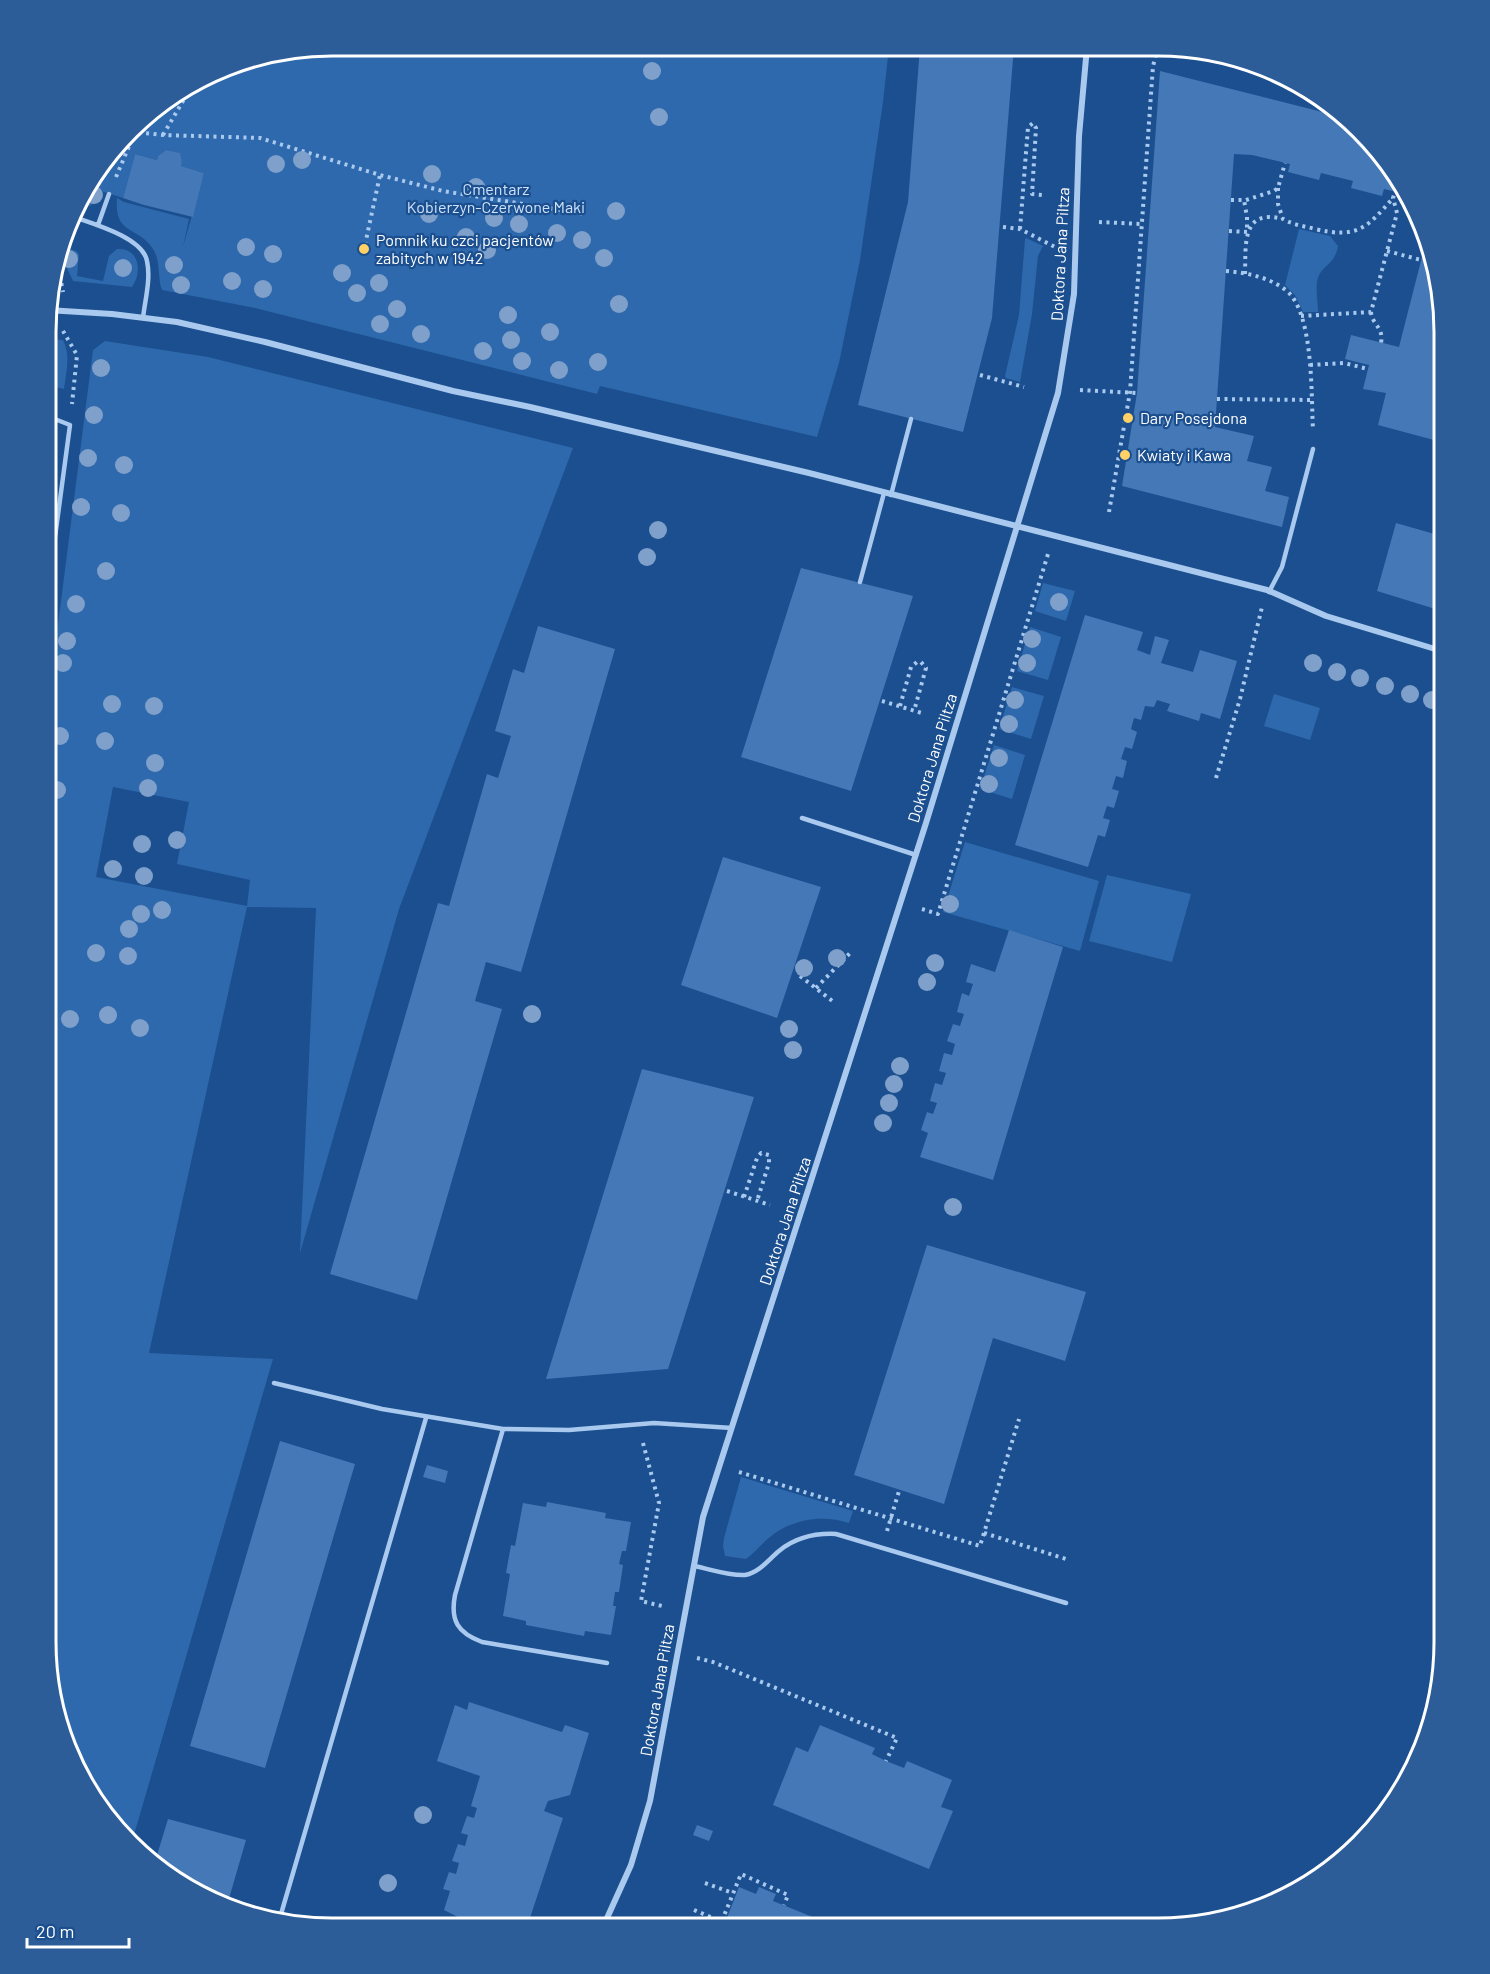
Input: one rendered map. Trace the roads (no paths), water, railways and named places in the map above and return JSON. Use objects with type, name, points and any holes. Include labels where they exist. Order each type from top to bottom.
[{"type":"street","name":"Doktora Jana Piltza","points":[[607,1918],[631,1865],[650,1801],[703,1517],[916,855],[1056,401],[1074,294],[1079,136],[1086,56]]},
{"type":"street","points":[[56,311],[143,318],[201,327],[453,391],[809,473],[1268,591],[1326,616],[1434,648]]},
{"type":"lane","points":[[98,225],[110,194]]},
{"type":"lane","points":[[79,219],[98,225],[137,245],[146,256],[148,280],[143,318]]},
{"type":"lane","points":[[860,582],[911,419]]},
{"type":"lane","points":[[56,420],[70,425],[56,530]]},
{"type":"lane","points":[[1268,591],[1282,567],[1312,449]]},
{"type":"lane","points":[[802,818],[916,855]]},
{"type":"lane","points":[[274,1383],[426,1418],[502,1429],[569,1430],[654,1423],[732,1428]]},
{"type":"lane","points":[[281,1914],[426,1418]]},
{"type":"lane","points":[[502,1429],[455,1595],[453,1614],[456,1623],[470,1638],[482,1642],[607,1663]]},
{"type":"lane","points":[[694,1566],[746,1575],[762,1566],[787,1545],[815,1534],[836,1534],[1066,1603]]},
{"type":"place","name":"Pomnik ku czci pacjentów zabitych w 1942","points":[[364,249]]},
{"type":"place","name":"Dary Posejdona","points":[[1128,418]]},
{"type":"place","name":"Kwiaty i Kawa","points":[[1125,455]]},
{"type":"park label","name":"Cmentarz Kobierzyn-Czerwone Maki","points":[[496,198]]}]
